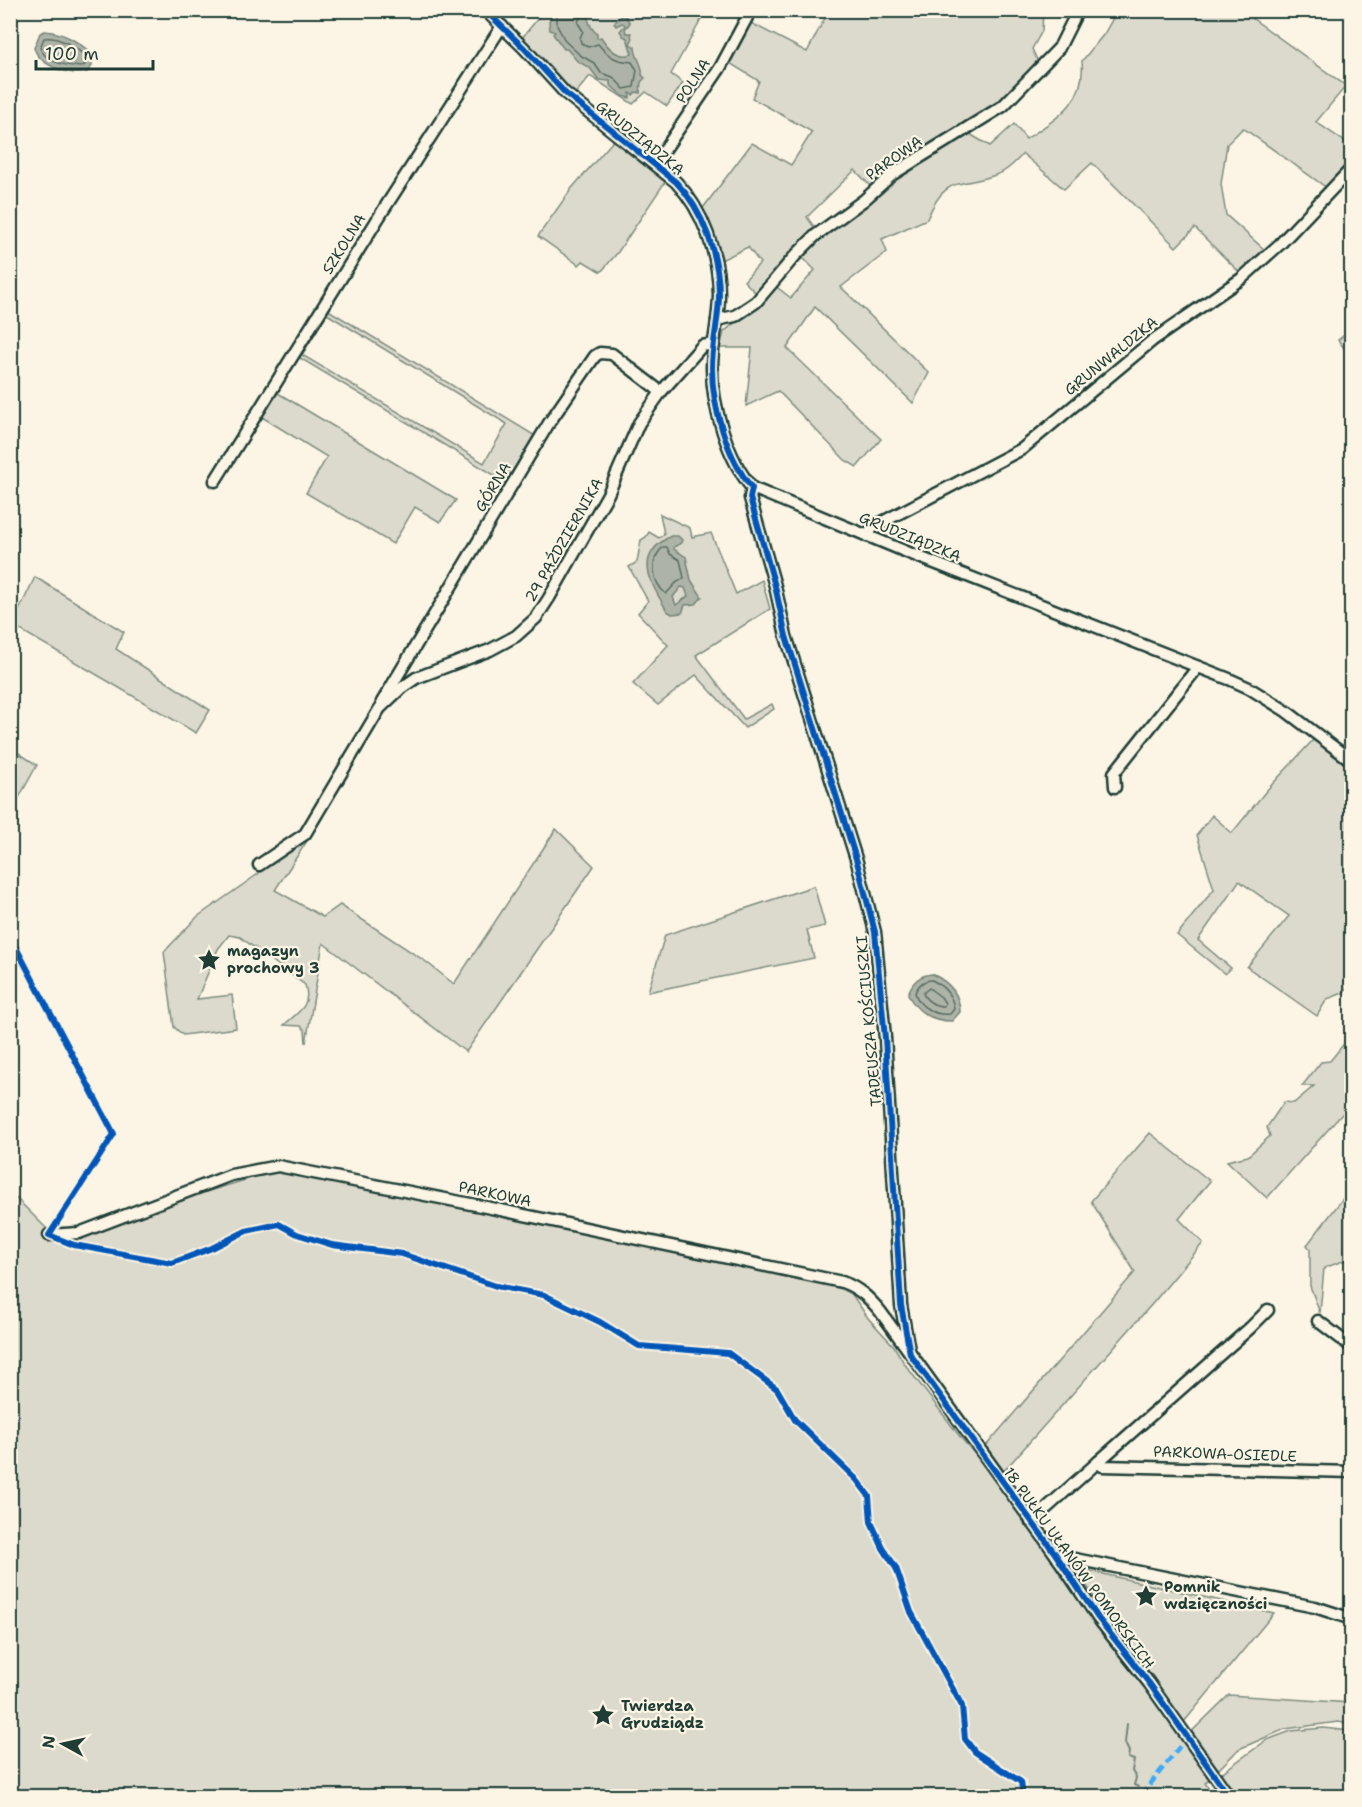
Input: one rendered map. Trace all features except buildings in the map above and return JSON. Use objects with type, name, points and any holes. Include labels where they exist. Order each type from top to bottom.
[{"type":"street","name":"GRUDZIĄDZKA","points":[[485,10],[565,93],[655,164],[686,192],[702,219],[715,262],[719,294],[714,344],[714,391],[720,424],[743,477],[752,488],[1239,684],[1268,699],[1352,761]]},
{"type":"street","name":"POLNA","points":[[655,164],[720,68],[751,10]]},
{"type":"street","name":"PAROWA","points":[[717,320],[735,316],[756,302],[816,235],[864,200],[892,174],[1002,106],[1059,48],[1078,10]]},
{"type":"street","name":"SZKOLNA","points":[[215,481],[384,209],[502,26]]},
{"type":"street","name":"GRUNWALDZKA","points":[[867,536],[873,527],[1022,449],[1153,340],[1241,279],[1280,244],[1352,168]]},
{"type":"street","name":"29 PAŹDZIERNIKA","points":[[259,865],[305,834],[383,705],[400,689],[416,678],[490,650],[516,636],[536,618],[608,494],[639,423],[661,392],[702,346],[714,344]]},
{"type":"street","name":"GÓRNA","points":[[383,705],[381,701],[549,423],[595,356],[600,353],[612,354],[661,392]]},
{"type":"street","name":"TADEUSZA KOŚCIUSZKI","points":[[752,488],[750,498],[775,586],[786,636],[857,862],[875,932],[885,1038],[901,1305],[910,1354]]},
{"type":"street","points":[[1115,787],[1114,773],[1198,667]]},
{"type":"street","name":"PARKOWA","points":[[49,1235],[79,1233],[231,1175],[278,1166],[842,1282],[855,1287],[868,1297],[910,1354]]},
{"type":"street","name":"PARKOWA-OSIEDLE","points":[[1031,1522],[1268,1310]]},
{"type":"street","points":[[1318,1321],[1352,1347]]},
{"type":"street","name":"18 PUŁKU UŁANÓW POMORSKICH","points":[[910,1354],[1229,1797]]},
{"type":"street","name":"PARKOWA-OSIEDLE","points":[[1098,1462],[1102,1466],[1352,1472]]},
{"type":"street","points":[[1059,1560],[1065,1557],[1315,1607],[1352,1619]]},
{"type":"shaded area","points":[[544,11],[706,11],[671,74],[683,83],[667,106],[646,92],[633,104],[590,76],[574,95],[521,39]]},
{"type":"shaded area","points":[[826,11],[1043,11],[1042,31],[1032,49],[1039,64],[968,133],[990,146],[1014,124],[1026,139],[1067,108],[1079,88],[1082,61],[1104,34],[1117,11],[1242,11],[1346,86],[1316,122],[1351,146],[1351,163],[1327,188],[1243,128],[1227,144],[1221,184],[1226,215],[1266,251],[1240,273],[1195,228],[1176,247],[1092,163],[1064,189],[1023,154],[1002,173],[955,185],[948,189],[934,204],[927,219],[882,239],[887,252],[841,287],[929,373],[913,403],[815,307],[787,348],[881,439],[857,467],[845,460],[778,391],[746,406],[752,348],[720,348],[724,332],[774,285],[791,298],[815,270],[797,252],[756,293],[744,281],[760,263],[748,247],[719,261],[703,208],[752,143],[791,165],[812,132],[752,98],[759,81],[728,62],[749,22],[807,52],[828,12]],"holes":[[[855,170],[872,188],[817,231],[807,217]]]},
{"type":"shaded area","points":[[613,141],[665,182],[618,252],[601,272],[583,261],[579,265],[538,236],[572,188]]},
{"type":"shaded area","points":[[325,308],[537,437],[509,484],[295,355]],"holes":[[[327,314],[507,424],[484,463],[302,355]]]},
{"type":"shaded area","points":[[1351,329],[1351,357],[1338,340]]},
{"type":"shaded area","points":[[273,390],[456,500],[440,522],[415,507],[393,544],[306,493],[327,457],[257,414]]},
{"type":"shaded area","points":[[660,514],[690,528],[692,537],[711,533],[736,594],[762,580],[770,609],[696,655],[744,719],[772,704],[774,709],[745,728],[696,675],[658,705],[633,684],[668,645],[638,613],[648,601],[629,567],[637,562],[641,540],[649,532],[659,538],[664,534]]},
{"type":"shaded area","points":[[35,577],[124,632],[116,649],[210,710],[196,733],[12,625]]},
{"type":"shaded area","points":[[1313,740],[1351,766],[1352,981],[1343,993],[1327,999],[1317,1016],[1247,967],[1289,916],[1239,881],[1198,940],[1231,968],[1225,974],[1177,935],[1214,889],[1197,835],[1212,815],[1232,833],[1266,791]]},
{"type":"shaded area","points":[[11,748],[37,765],[11,812]]},
{"type":"shaded area","points":[[322,818],[275,890],[323,917],[340,905],[425,961],[454,984],[556,829],[594,866],[466,1052],[323,943],[306,1043],[305,1030],[301,1026],[284,1025],[299,1012],[305,1003],[307,992],[305,985],[240,937],[229,935],[218,949],[197,999],[232,995],[236,1028],[183,1035],[174,1027],[164,952],[197,917],[258,874],[311,819]]},
{"type":"shaded area","points":[[814,886],[825,926],[807,930],[814,958],[648,992],[665,935]]},
{"type":"shaded area","points":[[1351,1035],[1351,1104],[1267,1198],[1227,1161],[1248,1156],[1270,1136],[1267,1127],[1284,1102],[1294,1103],[1314,1086],[1302,1086],[1321,1062],[1330,1061]]},
{"type":"shaded area","points":[[1150,1133],[1210,1181],[1179,1219],[1203,1243],[1153,1303],[1002,1473],[985,1447],[1135,1272],[1091,1201]]},
{"type":"shaded area","points":[[277,1170],[837,1283],[849,1290],[868,1318],[894,1346],[904,1363],[961,1438],[997,1479],[1184,1739],[1229,1695],[1351,1703],[1351,1724],[1338,1722],[1285,1729],[1239,1749],[1205,1783],[1216,1796],[11,1796],[10,1192],[49,1231],[48,1241]]},
{"type":"shaded area","points":[[1351,1188],[1351,1258],[1324,1268],[1320,1313],[1310,1286],[1310,1249],[1307,1245]]},
{"type":"shaded area","points":[[1090,1571],[1274,1613],[1184,1722],[1181,1722],[1084,1582]]},
{"type":"shaded area","points":[[1323,1728],[1351,1731],[1351,1796],[1237,1796],[1220,1774],[1267,1740],[1291,1731]]},
{"type":"water","points":[[550,11],[588,13],[590,24],[597,33],[597,38],[601,37],[614,52],[627,55],[632,54],[627,38],[620,31],[625,25],[622,23],[616,26],[614,23],[624,14],[630,23],[625,29],[626,33],[631,33],[630,44],[635,47],[642,75],[645,78],[641,82],[640,93],[636,92],[633,95],[630,93],[630,98],[623,96],[610,85],[610,81],[599,80],[590,68],[577,61],[567,49],[564,49],[553,34],[555,32],[550,30],[549,21],[552,15]]},
{"type":"water","points":[[45,31],[70,38],[92,54],[92,66],[87,72],[64,71],[42,60],[34,48],[40,33]]},
{"type":"water","points":[[671,536],[678,536],[682,540],[674,549],[686,557],[691,580],[702,597],[696,604],[685,605],[682,613],[672,614],[667,611],[651,580],[648,561],[659,544]],"holes":[[[681,587],[685,588],[688,596],[676,605],[673,597]]]},
{"type":"water","points":[[932,974],[943,980],[958,999],[960,1012],[952,1021],[925,1014],[915,1006],[908,994],[917,980]]},
{"type":"waterway","points":[[1127,1724],[1125,1743],[1129,1752],[1128,1758],[1134,1760],[1132,1771],[1136,1778],[1134,1785],[1138,1787]]},
{"type":"marked path","points":[[1141,1796],[1180,1746]]},
{"type":"cycle path","points":[[485,10],[565,93],[676,182],[694,206],[713,249],[719,295],[712,368],[718,415],[728,447],[752,488],[750,498],[775,586],[786,636],[857,862],[875,932],[885,1038],[901,1305],[910,1354],[1054,1552],[1098,1618],[1149,1683],[1229,1796]]},
{"type":"cycle path","points":[[10,936],[114,1134],[49,1235],[74,1245],[172,1263],[212,1248],[246,1231],[279,1224],[297,1234],[332,1245],[402,1254],[496,1286],[544,1295],[600,1322],[639,1346],[728,1353],[777,1389],[795,1420],[856,1479],[869,1496],[871,1522],[883,1548],[896,1568],[911,1612],[962,1706],[965,1739],[975,1752],[1021,1782],[1023,1796]]},
{"type":"place","name":"magazyn prochowy 3","points":[[209,960]]},
{"type":"place","name":"Pomnik wdzięczności","points":[[1146,1596]]},
{"type":"place","name":"Twierdza Grudziądz","points":[[603,1715]]}]
